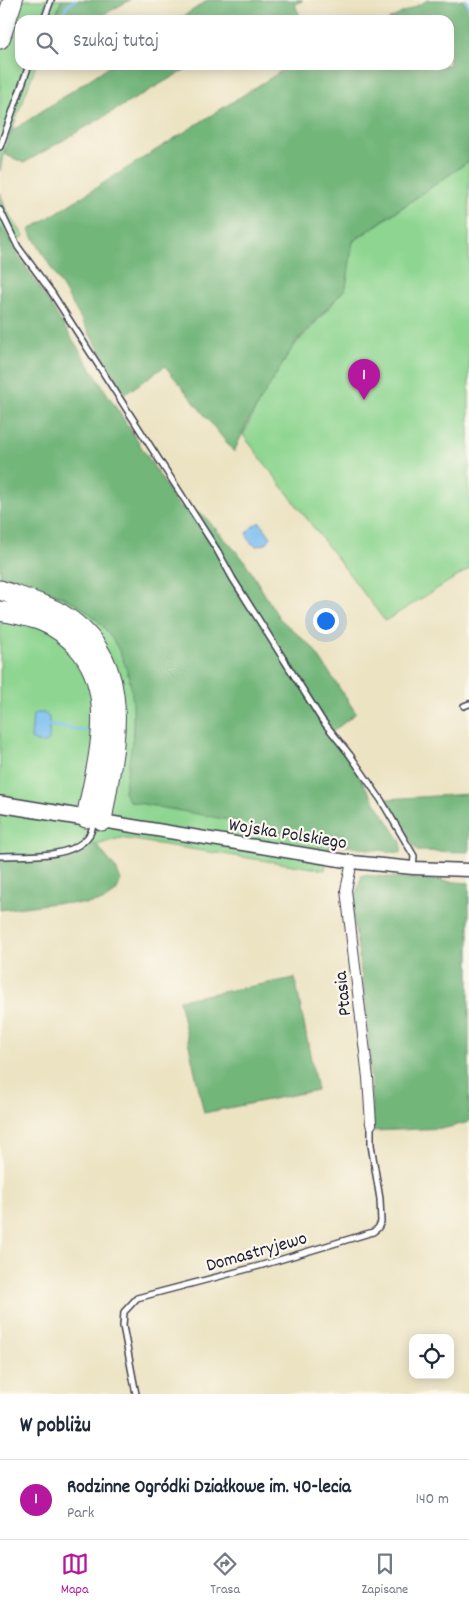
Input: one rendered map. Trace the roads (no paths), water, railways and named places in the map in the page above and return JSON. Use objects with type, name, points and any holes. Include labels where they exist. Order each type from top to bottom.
[{"type":"highway","points":[[0,39],[13,0]]},
{"type":"highway","points":[[0,590],[40,604],[71,620],[88,636],[107,664],[114,689],[116,716],[113,746],[94,819]]},
{"type":"highway","points":[[0,611],[34,618],[58,630],[77,647],[87,660],[94,674],[100,700],[100,729],[94,819]]},
{"type":"main road","points":[[0,804],[94,819]]},
{"type":"street","name":"Wojska Polskiego","points":[[94,819],[352,862],[413,868],[469,870]]},
{"type":"street","name":"Ptasia","points":[[352,862],[346,890],[368,1078],[371,1124]]},
{"type":"lane","points":[[46,15],[51,0]]},
{"type":"lane","points":[[0,147],[27,70]]},
{"type":"lane","points":[[0,210],[18,247],[52,293],[217,550],[233,579],[322,720],[350,755],[381,800],[414,856],[413,868]]},
{"type":"lane","points":[[0,856],[52,854],[65,851],[87,838],[92,830],[94,819]]},
{"type":"lane","name":"Domastryjewo","points":[[136,1394],[123,1326],[124,1312],[137,1298],[259,1266],[374,1232],[378,1228],[381,1222],[380,1199],[371,1145],[371,1124]]},
{"type":"water","points":[[260,522],[271,537],[266,544],[256,546],[250,542],[246,533]]},
{"type":"water","points":[[44,713],[49,717],[49,741],[45,743],[31,739],[33,715]]},
{"type":"waterway","points":[[61,15],[67,6],[75,0]]},
{"type":"waterway","points":[[466,0],[469,7]]},
{"type":"waterway","points":[[49,725],[87,731]]},
{"type":"place","name":"Rodzinne Ogródki Działkowe im. 40-lecia","points":[[364,400]]}]
